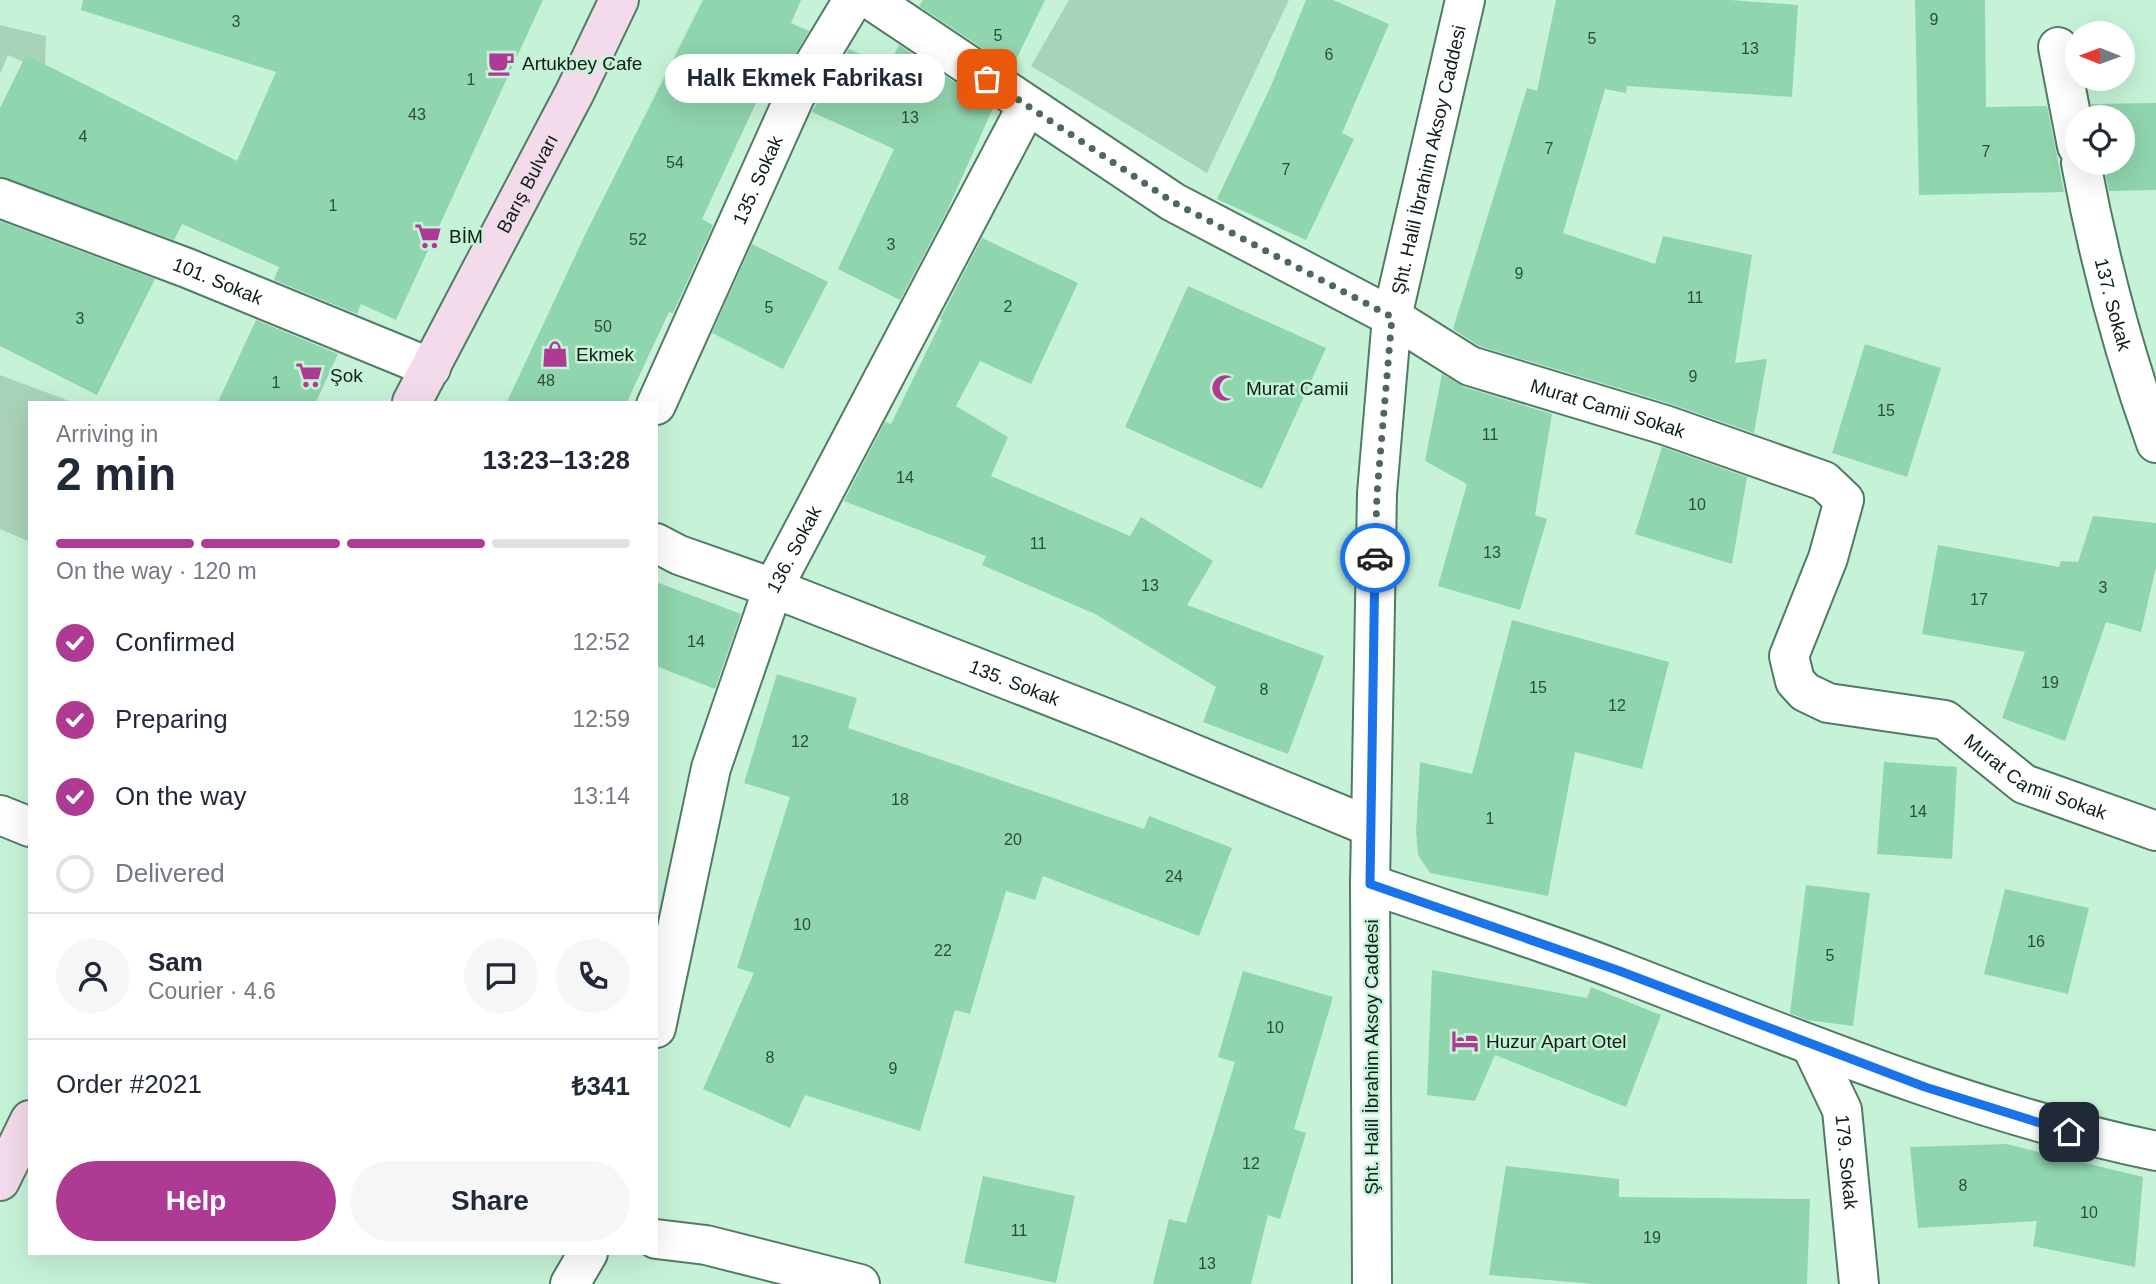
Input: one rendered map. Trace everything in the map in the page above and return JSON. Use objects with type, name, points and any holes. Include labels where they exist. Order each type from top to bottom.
[{"type":"main road","name":"Barış Bulvarı","points":[[413,401],[575,92],[619,0]]},
{"type":"main road","points":[[0,1181],[28,1124]]},
{"type":"street","name":"135. Sokak","points":[[658,401],[795,96],[853,0]]},
{"type":"street","name":"Murat Camii Sokak","points":[[871,0],[1173,202],[1392,317],[1470,366],[1665,425],[1824,481],[1844,500],[1828,558],[1789,656],[1795,681],[1805,692],[1828,703],[1945,720],[2024,784],[2156,831]]},
{"type":"street","name":"Şht. Halil İbrahim Aksoy Caddesi","points":[[1372,1284],[1370,884],[1377,493],[1392,317],[1465,0]]},
{"type":"street","points":[[2058,47],[2069,105]]},
{"type":"street","name":"136. Sokak","points":[[658,1019],[711,768],[773,588],[1027,106]]},
{"type":"street","name":"137. Sokak","points":[[2083,175],[2094,234],[2125,357],[2156,443]]},
{"type":"street","name":"101. Sokak","points":[[0,198],[187,268],[432,368]]},
{"type":"street","name":"135. Sokak","points":[[658,543],[679,555],[773,588],[1121,724],[1371,827]]},
{"type":"street","points":[[0,815],[28,826]]},
{"type":"street","points":[[1370,884],[1617,970],[1812,1047],[1925,1087],[2069,1132],[2156,1151]]},
{"type":"street","name":"179. Sokak","points":[[1812,1047],[1842,1110],[1859,1284]]},
{"type":"street","points":[[658,1239],[706,1245],[860,1284]]},
{"type":"street","points":[[570,1284],[587,1255]]},
{"type":"green space","points":[[1069,0],[1289,0],[1207,173],[1031,66]]},
{"type":"green space","points":[[0,25],[46,36],[45,72],[8,55],[0,74]]},
{"type":"green space","points":[[0,375],[69,401],[28,401],[28,541],[0,529]]},
{"type":"building","points":[[83,0],[543,0],[396,320],[361,304],[357,314],[274,280],[279,267],[182,224],[174,240],[0,177],[0,108],[26,55],[237,161],[276,72],[81,10]]},
{"type":"building","points":[[703,0],[801,0],[791,23],[809,31],[772,94],[762,90],[702,219],[713,225],[673,313],[669,312],[627,401],[507,401],[584,237]]},
{"type":"building","points":[[923,0],[1045,0],[1012,68],[919,6]]},
{"type":"building","points":[[1306,0],[1333,0],[1389,24],[1342,133],[1354,139],[1306,240],[1217,199],[1271,86]]},
{"type":"building","points":[[1556,0],[1730,0],[1798,5],[1792,97],[1627,86],[1626,93],[1605,89],[1563,233],[1655,264],[1663,236],[1752,255],[1735,363],[1767,359],[1754,433],[1671,404],[1479,346],[1453,329],[1527,88],[1537,91]]},
{"type":"building","points":[[1915,0],[1985,0],[1986,107],[2047,106],[2064,192],[1919,195]]},
{"type":"building","points":[[899,45],[993,108],[947,211],[900,300],[838,269],[894,149],[812,112],[849,49],[888,66]]},
{"type":"building","points":[[2156,103],[2156,190],[2109,191],[2106,175],[2135,175],[2135,105],[2091,104]]},
{"type":"building","points":[[0,221],[155,279],[97,395],[0,346]]},
{"type":"building","points":[[982,238],[1078,283],[1031,384],[980,361],[956,406],[1008,437],[991,476],[1130,536],[1141,517],[1213,561],[1187,605],[1324,656],[1288,754],[1203,722],[1216,687],[1095,614],[982,565],[986,556],[844,501],[885,422],[891,424],[942,320],[940,319]]},
{"type":"building","points":[[752,244],[828,282],[783,369],[712,333]]},
{"type":"building","name":"Murat Camii","points":[[1188,286],[1326,348],[1262,489],[1125,427]]},
{"type":"building","points":[[256,320],[338,354],[316,401],[218,401]]},
{"type":"building","points":[[1865,344],[1941,368],[1907,477],[1832,453]]},
{"type":"building","points":[[1442,374],[1464,387],[1552,414],[1535,515],[1547,519],[1520,610],[1438,586],[1467,484],[1425,461]]},
{"type":"building","points":[[1662,447],[1747,477],[1732,564],[1635,534]]},
{"type":"building","points":[[2093,516],[2156,523],[2156,567],[2141,632],[2106,622],[2065,741],[2002,718],[2025,652],[1922,634],[1938,545],[2059,567],[2061,561],[2078,562]]},
{"type":"building","points":[[658,583],[741,614],[715,689],[658,667]]},
{"type":"building","points":[[1512,620],[1669,662],[1642,769],[1575,752],[1548,896],[1430,873],[1418,855],[1416,831],[1420,762],[1472,774]]},
{"type":"building","points":[[777,674],[857,698],[848,728],[1144,829],[1149,816],[1232,848],[1199,936],[1043,876],[1035,900],[1006,891],[970,1014],[955,1010],[920,1131],[805,1095],[790,1128],[703,1089],[754,973],[737,968],[790,797],[744,783]]},
{"type":"building","points":[[1884,762],[1957,767],[1952,859],[1877,854]]},
{"type":"building","points":[[1806,885],[1870,893],[1853,1026],[1807,1020],[1790,1013]]},
{"type":"building","points":[[2005,889],[2089,908],[2068,994],[1984,974]]},
{"type":"building","points":[[1432,970],[1587,998],[1591,987],[1661,1015],[1626,1107],[1495,1055],[1475,1101],[1427,1095]]},
{"type":"building","points":[[1243,971],[1333,997],[1294,1129],[1306,1133],[1280,1219],[1268,1215],[1251,1284],[1153,1284],[1169,1219],[1186,1223],[1235,1062],[1218,1057]]},
{"type":"building","points":[[2006,1144],[2143,1177],[2135,1267],[2033,1246],[2037,1221],[1918,1228],[1910,1147]]},
{"type":"building","points":[[1506,1166],[1619,1179],[1619,1197],[1810,1199],[1807,1284],[1594,1284],[1489,1275]]},
{"type":"building","points":[[983,1176],[1075,1196],[1056,1283],[964,1263]]},
{"type":"way so far","points":[[987,79],[1173,202],[1392,317],[1377,493],[1375,558]]},
{"type":"place","name":"Artukbey Cafe","points":[[501,63]]},
{"type":"place","name":"Halk Ekmek Fabrikası","points":[[987,79]]},
{"type":"place","name":"BİM","points":[[428,236]]},
{"type":"place","name":"Ekmek","points":[[555,354]]},
{"type":"place","name":"Şok","points":[[309,375]]},
{"type":"place","name":"Murat Camii","points":[[1225,388]]},
{"type":"place","name":"Huzur Apart Otel","points":[[1465,1041]]},
{"type":"route","points":[[1375,558],[1370,884],[1617,970],[1812,1047],[1925,1087],[2069,1132]]}]
